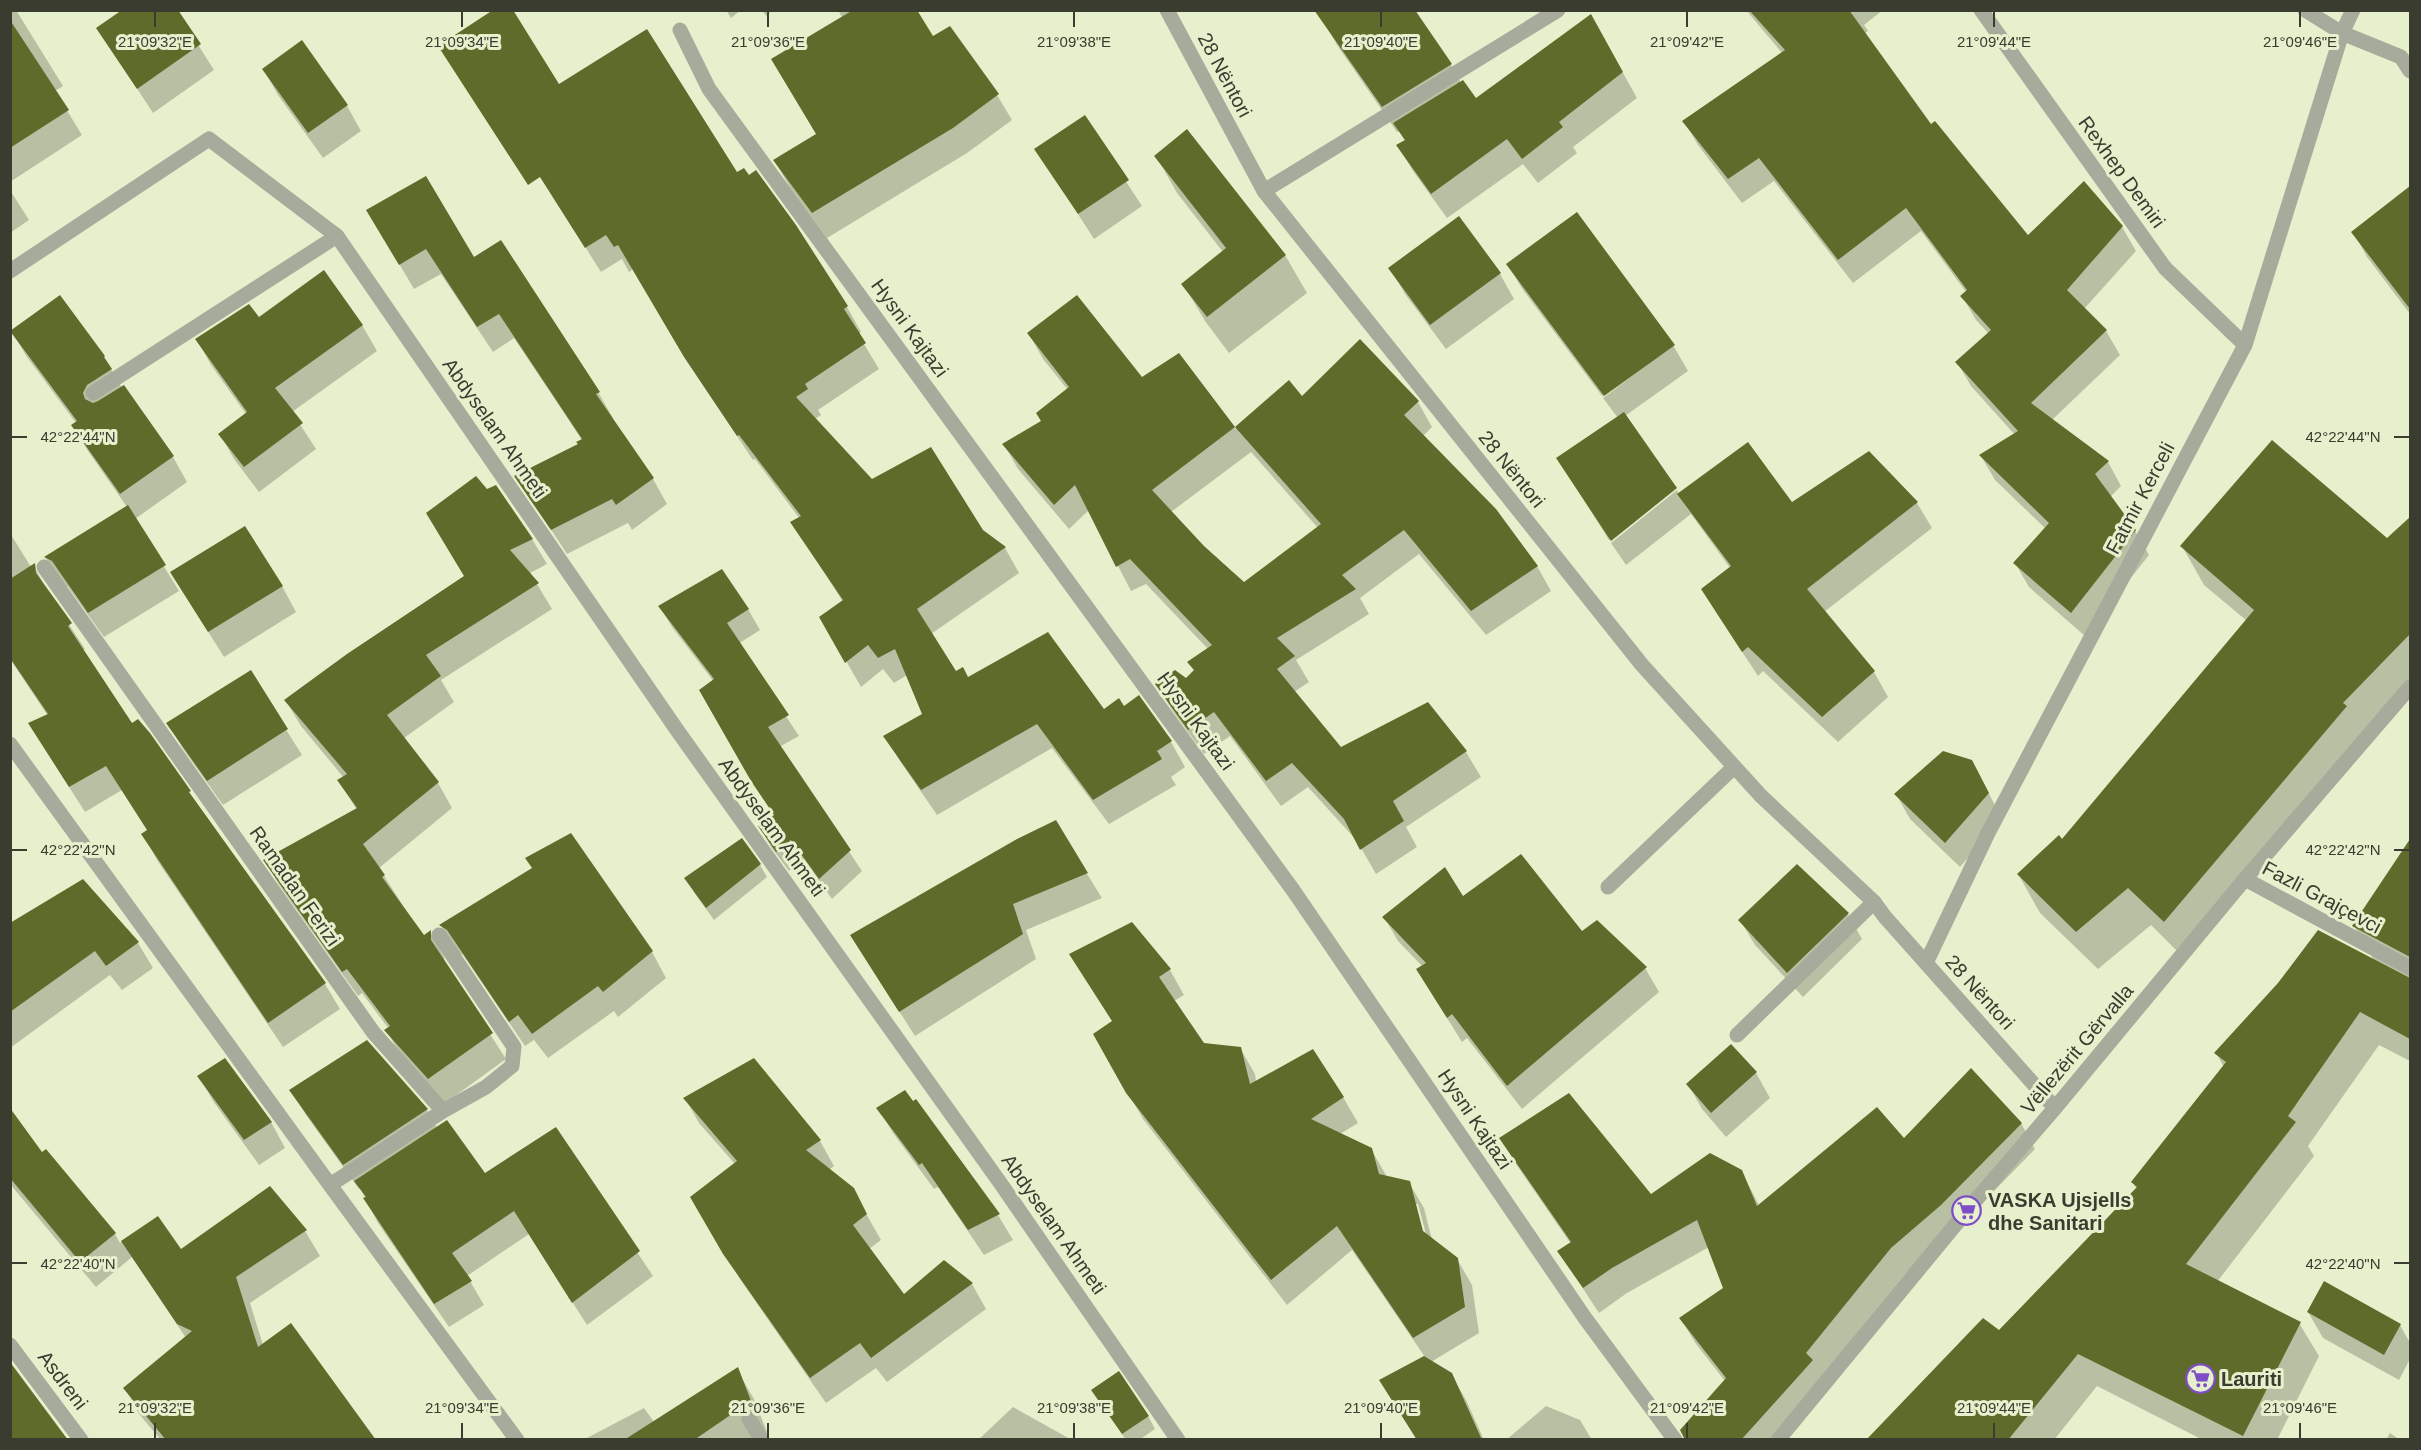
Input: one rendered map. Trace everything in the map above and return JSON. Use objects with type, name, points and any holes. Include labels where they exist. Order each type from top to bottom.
[{"type":"street","name":"28 Nëntori","points":[[1167,10],[1264,191],[1642,665],[1761,796],[1874,902],[2055,1108]]},
{"type":"street","points":[[1264,191],[1558,10]]},
{"type":"street","name":"Rexhep Demiri","points":[[1981,10],[2165,268],[2245,345]]},
{"type":"street","points":[[2305,10],[2343,33],[2402,57],[2410,71]]},
{"type":"street","name":"Fatmir Kerceli","points":[[1926,963],[1988,833],[2245,345],[2343,33],[2353,10]]},
{"type":"street","name":"Hysni Kajtazi","points":[[680,30],[709,90],[1293,890],[1585,1318],[1675,1440]]},
{"type":"street","name":"Abdyselam Ahmeti","points":[[10,271],[210,139],[337,236],[677,730],[1001,1184],[1178,1440]]},
{"type":"street","points":[[93,393],[337,236]]},
{"type":"street","name":"Ramadan Ferizi","points":[[44,567],[373,1032],[443,1111]]},
{"type":"street","name":"Vëllezërit Gërvalla","points":[[1778,1440],[2245,879],[2410,687]]},
{"type":"street","points":[[10,744],[518,1440]]},
{"type":"street","points":[[1608,887],[1734,767]]},
{"type":"street","name":"Fazli Grajçevci","points":[[2245,879],[2410,968]]},
{"type":"street","points":[[1737,1035],[1874,902]]},
{"type":"street","points":[[330,1185],[443,1111],[486,1087],[512,1066],[514,1047],[439,935]]},
{"type":"street","name":"Asdreni","points":[[10,1345],[81,1440]]},
{"type":"street","points":[[749,1419],[762,1440]]},
{"type":"building","points":[[122,10],[178,10],[201,44],[137,89],[96,28]]},
{"type":"building","points":[[493,10],[513,10],[559,84],[647,29],[737,172],[744,168],[749,175],[756,170],[796,225],[848,306],[844,309],[866,343],[805,384],[808,389],[796,397],[872,479],[931,447],[983,530],[1006,547],[917,609],[956,671],[963,667],[968,677],[1048,632],[1104,709],[1119,698],[1124,706],[1139,695],[1172,741],[1157,751],[1162,759],[1093,800],[1037,724],[921,790],[883,736],[922,714],[895,649],[878,658],[868,645],[845,663],[819,617],[843,600],[790,522],[801,516],[739,435],[737,436],[684,357],[618,245],[614,247],[606,235],[585,248],[540,177],[528,185],[438,46]]},
{"type":"building","points":[[853,10],[917,10],[933,36],[950,26],[999,94],[953,128],[812,213],[773,160],[816,134],[771,59]]},
{"type":"building","points":[[1314,10],[1415,10],[1452,64],[1382,107]]},
{"type":"building","points":[[1749,10],[1849,10],[1931,124],[1935,121],[2028,235],[2084,181],[2123,226],[2067,290],[2107,330],[2031,403],[2109,461],[2095,474],[2136,530],[2071,613],[2013,563],[2049,523],[1979,455],[2018,431],[1955,362],[1991,330],[1960,296],[1967,290],[1906,208],[1838,260],[1759,158],[1728,179],[1682,121],[1785,50]]},
{"type":"building","points":[[1591,14],[1623,72],[1559,122],[1563,127],[1522,159],[1507,139],[1431,194],[1396,145],[1405,140],[1393,123],[1463,80],[1476,98]]},
{"type":"building","points":[[10,20],[69,110],[10,148]]},
{"type":"building","points":[[302,40],[348,105],[308,133],[262,69]]},
{"type":"building","points":[[1085,115],[1129,180],[1078,214],[1034,149]]},
{"type":"building","points":[[1187,129],[1286,255],[1207,317],[1181,284],[1226,248],[1154,156]]},
{"type":"building","points":[[426,176],[474,257],[501,240],[600,392],[596,394],[654,478],[616,505],[612,499],[551,530],[514,476],[578,444],[576,442],[582,439],[499,314],[477,327],[426,249],[399,265],[366,210]]},
{"type":"building","points":[[2410,186],[2410,309],[2351,232]]},
{"type":"building","points":[[1577,212],[1675,345],[1604,396],[1506,264]]},
{"type":"building","points":[[1459,216],[1501,273],[1430,325],[1388,268]]},
{"type":"building","points":[[324,270],[363,325],[275,388],[303,423],[244,467],[218,434],[247,412],[195,339],[249,304],[259,317]]},
{"type":"building","points":[[60,295],[112,369],[87,385],[83,393],[85,399],[93,403],[124,385],[174,456],[120,494],[71,425],[77,421],[10,331]]},
{"type":"building","points":[[1077,295],[1142,377],[1179,353],[1235,427],[1289,380],[1302,396],[1360,339],[1419,401],[1404,415],[1496,509],[1538,566],[1471,611],[1404,530],[1342,575],[1356,589],[1277,638],[1295,656],[1277,669],[1341,747],[1428,702],[1467,751],[1393,801],[1404,821],[1360,850],[1344,819],[1292,763],[1266,781],[1214,712],[1188,730],[1155,684],[1175,670],[1186,678],[1194,670],[1187,662],[1212,645],[1130,559],[1116,567],[1075,485],[1054,505],[1002,444],[1041,421],[1036,413],[1069,387],[1027,333]],"holes":[[[1235,427],[1321,524],[1244,582],[1204,546],[1152,490]]]},
{"type":"building","points":[[1624,412],[1677,488],[1611,541],[1556,458]]},
{"type":"building","points":[[2272,440],[2387,538],[2410,517],[2410,634],[2343,703],[2347,706],[2164,922],[2128,888],[2076,932],[2017,874],[2059,835],[2062,839],[2254,610],[2180,546]]},
{"type":"building","points":[[1748,442],[1792,502],[1869,451],[1918,502],[1807,589],[1875,671],[1822,717],[1748,647],[1742,652],[1701,589],[1731,566],[1677,494]]},
{"type":"building","points":[[476,476],[487,489],[496,485],[533,539],[510,550],[539,583],[426,655],[441,676],[387,715],[439,782],[363,844],[385,875],[382,877],[424,935],[431,930],[431,940],[493,1033],[428,1079],[384,1030],[390,1026],[347,969],[342,972],[263,860],[357,808],[337,780],[347,774],[284,700],[347,654],[464,576],[426,513]]},
{"type":"building","points":[[128,505],[166,565],[88,613],[52,561],[44,557]]},
{"type":"building","points":[[245,526],[283,586],[208,632],[170,572]]},
{"type":"building","points":[[35,563],[36,573],[72,623],[68,626],[132,723],[138,719],[150,733],[191,791],[189,792],[326,983],[268,1023],[141,834],[147,830],[106,766],[69,787],[28,723],[48,714],[10,658],[10,579]]},
{"type":"building","points":[[722,569],[749,609],[727,623],[789,715],[768,727],[851,850],[819,879],[791,840],[776,852],[758,826],[774,815],[751,781],[699,690],[714,679],[658,606]]},
{"type":"building","points":[[251,670],[288,729],[207,781],[166,723]]},
{"type":"building","points":[[1943,751],[1972,760],[1989,793],[1945,843],[1894,794]]},
{"type":"building","points":[[1056,820],[1088,873],[1013,904],[1023,934],[899,1012],[850,935],[1017,839]]},
{"type":"building","points":[[571,833],[653,951],[603,992],[598,986],[532,1034],[518,1015],[509,1022],[447,930],[439,925],[532,868],[525,858]]},
{"type":"building","points":[[742,838],[761,864],[706,908],[684,878]]},
{"type":"building","points":[[2410,839],[2410,957],[2352,926]]},
{"type":"building","points":[[1521,854],[1582,931],[1597,920],[1647,967],[1507,1086],[1452,1014],[1447,1018],[1416,969],[1426,963],[1382,917],[1445,867],[1463,896]]},
{"type":"building","points":[[1797,864],[1849,913],[1787,973],[1738,920]]},
{"type":"building","points":[[83,879],[139,942],[106,966],[95,951],[10,1012],[10,923]]},
{"type":"building","points":[[1132,922],[1171,969],[1159,977],[1204,1043],[1241,1047],[1250,1084],[1313,1049],[1344,1097],[1311,1119],[1372,1148],[1379,1174],[1410,1181],[1423,1231],[1458,1258],[1465,1307],[1413,1338],[1337,1226],[1271,1280],[1126,1093],[1093,1034],[1112,1021],[1069,954]]},
{"type":"building","points":[[2318,930],[2410,978],[2410,1039],[2360,1012],[2288,1116],[2296,1122],[2186,1264],[2301,1322],[2243,1436],[2078,1354],[2008,1440],[1866,1440],[1983,1318],[1999,1330],[2137,1187],[2131,1182],[2226,1062],[2214,1053],[2278,983]]},
{"type":"building","points":[[367,1040],[428,1109],[343,1165],[289,1090]]},
{"type":"building","points":[[1731,1044],[1757,1072],[1711,1113],[1686,1084]]},
{"type":"building","points":[[225,1058],[272,1122],[244,1140],[197,1076]]},
{"type":"building","points":[[754,1058],[821,1140],[806,1150],[854,1188],[867,1214],[853,1225],[904,1294],[944,1260],[973,1283],[871,1358],[860,1343],[810,1378],[723,1254],[690,1197],[737,1161],[683,1098]]},
{"type":"building","points":[[1971,1068],[2022,1123],[1941,1205],[1891,1248],[1806,1353],[1813,1360],[1741,1440],[1685,1440],[1680,1430],[1726,1378],[1679,1318],[1723,1288],[1697,1220],[1612,1268],[1583,1288],[1557,1251],[1571,1242],[1499,1138],[1569,1093],[1651,1194],[1710,1153],[1742,1170],[1757,1206],[1877,1107],[1904,1138]]},
{"type":"building","points":[[905,1090],[913,1101],[916,1099],[1000,1214],[968,1230],[922,1163],[919,1165],[876,1108]]},
{"type":"building","points":[[10,1108],[42,1152],[46,1149],[116,1233],[80,1262],[10,1178]]},
{"type":"building","points":[[447,1120],[485,1173],[556,1127],[640,1251],[572,1303],[514,1211],[452,1253],[472,1281],[434,1304],[354,1181]]},
{"type":"building","points":[[270,1186],[307,1230],[236,1277],[258,1347],[291,1323],[376,1440],[166,1440],[123,1388],[192,1331],[177,1324],[121,1241],[158,1216],[181,1249]]},
{"type":"building","points":[[2324,1281],[2401,1324],[2384,1355],[2307,1312]]},
{"type":"building","points":[[1424,1356],[1452,1373],[1482,1440],[1417,1440],[1379,1380]]},
{"type":"building","points":[[10,1362],[68,1440],[10,1440]]},
{"type":"building","points":[[738,1367],[751,1401],[694,1440],[624,1440]]},
{"type":"building","points":[[1119,1371],[1149,1416],[1122,1434],[1091,1390]]},
{"type":"place","name":"VASKA Ujsjells dhe Sanitari","points":[[1967,1211]]},
{"type":"place","name":"Lauriti","points":[[2200,1379]]}]
